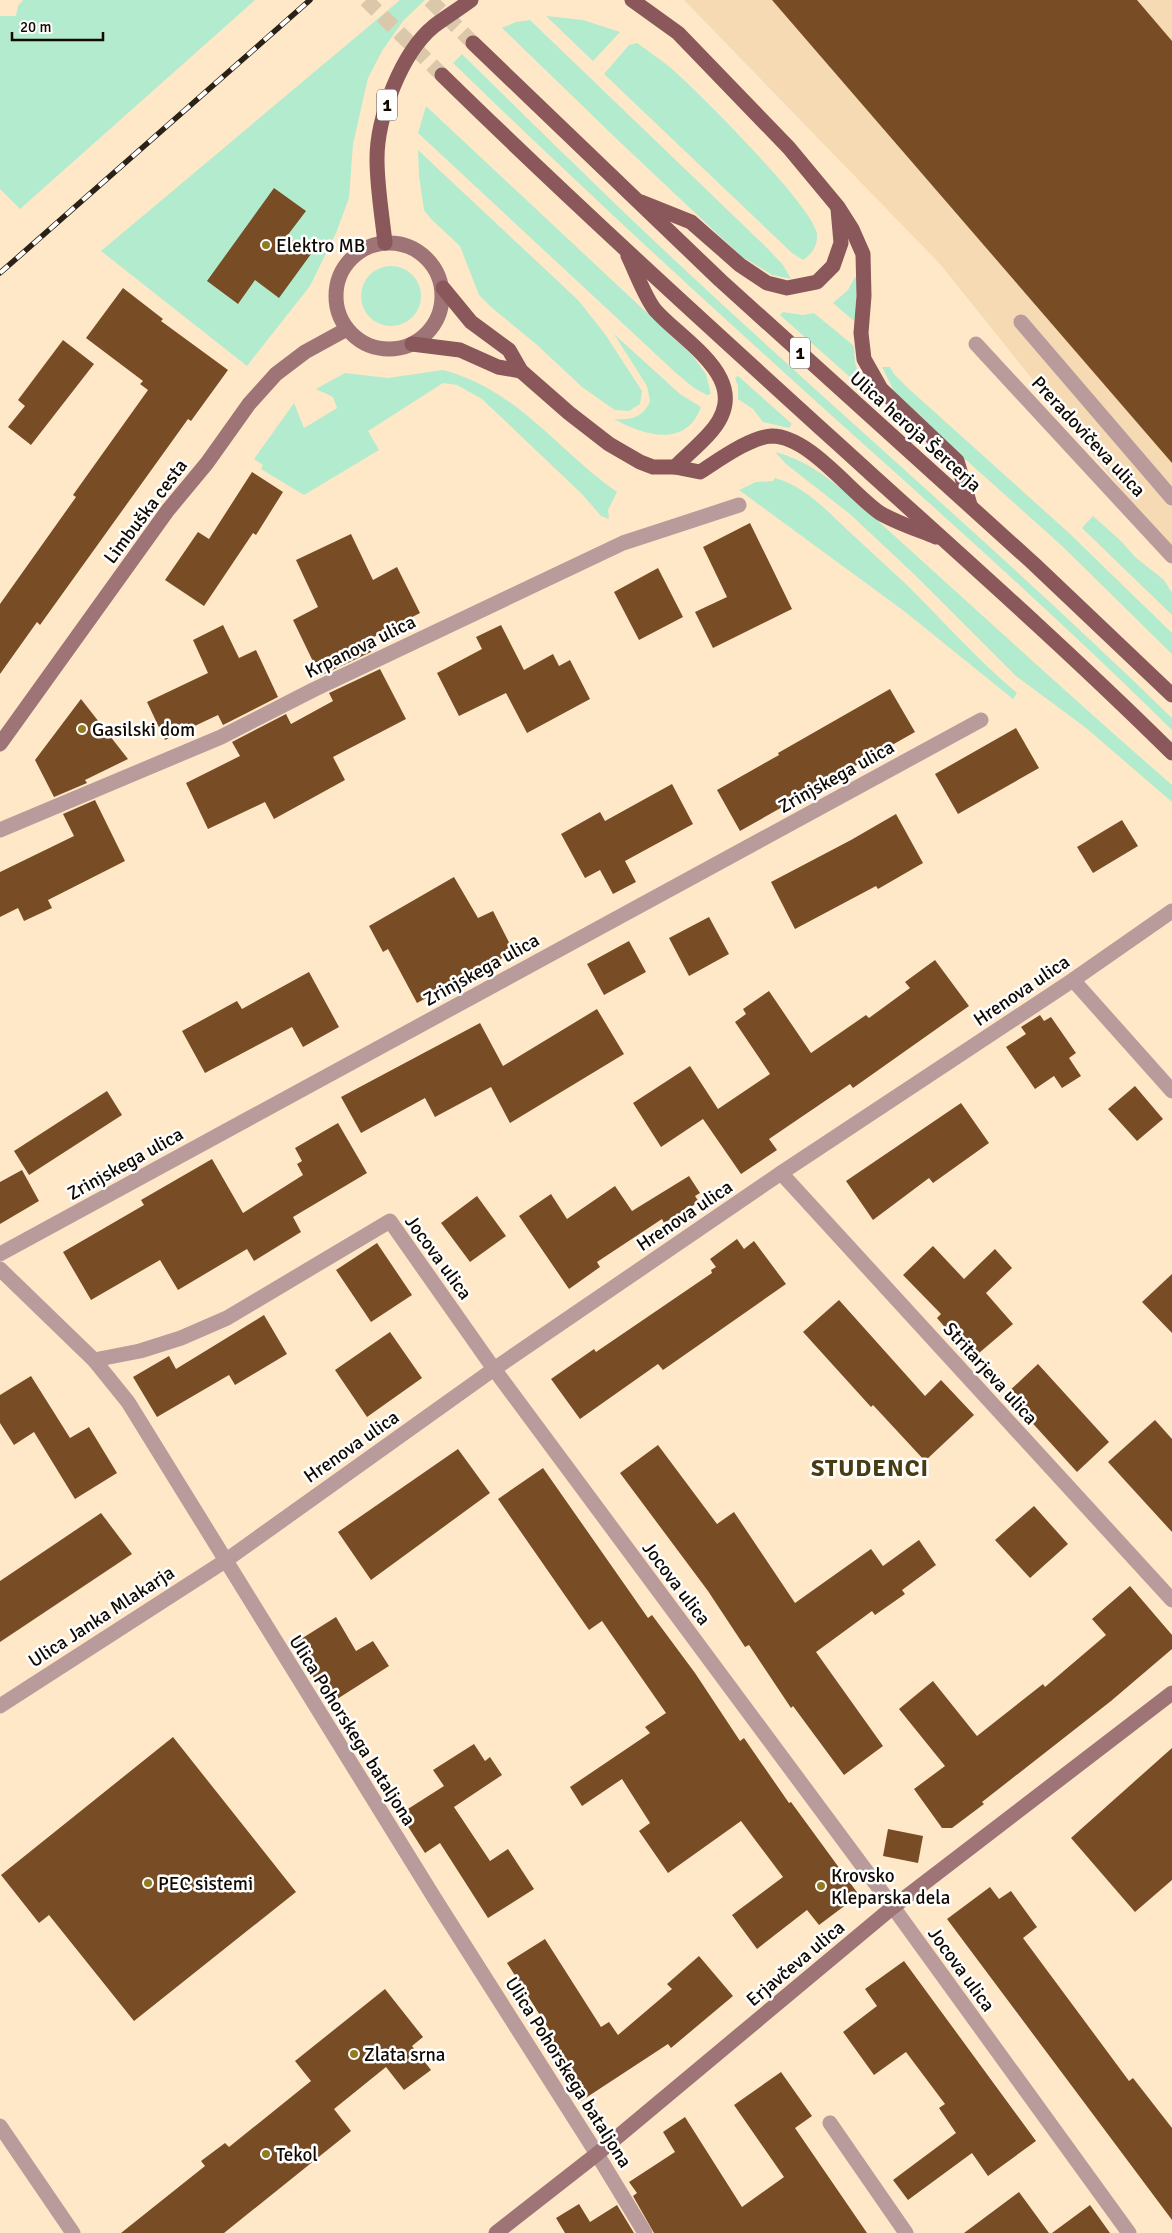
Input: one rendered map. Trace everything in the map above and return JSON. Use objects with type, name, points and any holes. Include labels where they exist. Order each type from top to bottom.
[{"type":"main road","name":"1","points":[[385,243],[377,158],[382,122],[391,94],[405,62],[433,27],[471,0]]},
{"type":"main road","points":[[632,0],[678,33],[789,148],[838,207],[852,229],[863,254],[864,296],[862,333],[864,359],[881,389],[957,461],[970,505]]},
{"type":"main road","name":"1","points":[[473,43],[632,198],[691,222],[740,265],[767,283],[787,288],[817,282],[833,266],[841,243],[838,207]]},
{"type":"main road","name":"1","points":[[442,75],[624,248],[1033,619],[1172,754]]},
{"type":"main road","name":"Ulica heroja Šercerja","points":[[632,198],[825,377],[970,505],[1172,695]]},
{"type":"main road","points":[[385,243],[400,243],[416,249],[428,259],[437,272],[442,288],[442,304],[438,320],[427,334],[412,344],[395,349],[377,348],[360,341],[347,329],[341,318],[337,300],[338,281],[343,269],[351,259],[372,245],[385,243]]},
{"type":"main road","name":"1","points":[[624,248],[654,309],[704,356],[716,369],[723,381],[724,406],[719,420],[708,435],[675,467]]},
{"type":"main road","name":"1","points":[[442,288],[471,322],[509,350],[521,371],[592,432],[624,454],[654,467],[675,467],[700,472],[742,447],[770,436],[779,437],[801,447],[816,458],[880,513],[949,543]]},
{"type":"main road","name":"Limbuška cesta","points":[[0,744],[168,510],[207,463],[249,404],[284,368],[305,352],[347,329]]},
{"type":"main road","points":[[412,344],[460,350],[498,367],[521,371]]},
{"type":"main road","name":"Erjavčeva ulica","points":[[496,2233],[598,2154],[893,1907],[1172,1693]]},
{"type":"street","points":[[1021,322],[1172,498]]},
{"type":"street","name":"Preradovičeva ulica","points":[[976,344],[1170,550]]},
{"type":"street","name":"Krpanova ulica","points":[[0,830],[221,737],[322,686],[622,542],[739,505]]},
{"type":"street","name":"Zrinjskega ulica","points":[[0,1254],[981,720]]},
{"type":"street","name":"Hrenova ulica","points":[[225,1561],[494,1369],[781,1173],[1073,980],[1172,911]]},
{"type":"street","points":[[1073,980],[1172,1091]]},
{"type":"street","name":"Stritarjeva ulica","points":[[781,1173],[1172,1600]]},
{"type":"street","name":"Jocova ulica","points":[[94,1360],[140,1351],[181,1338],[227,1318],[390,1221],[494,1369],[893,1907],[1129,2233]]},
{"type":"street","name":"Ulica Pohorskega bataljona","points":[[0,1269],[94,1360],[128,1402],[435,1899],[598,2154],[645,2233]]},
{"type":"street","name":"Ulica Janka Mlakarja","points":[[0,1706],[225,1561]]},
{"type":"street","points":[[830,2123],[906,2233]]},
{"type":"street","points":[[0,2126],[73,2233]]},
{"type":"shaded area","points":[[684,0],[1172,0],[1172,553],[940,264]]},
{"type":"green space","points":[[23,0],[255,0],[20,209],[0,189],[0,16],[16,16],[18,6]]},
{"type":"green space","points":[[400,0],[425,0],[403,21],[382,51],[368,78],[353,144],[349,198],[336,233],[310,286],[247,366],[101,251]]},
{"type":"green space","points":[[546,16],[583,20],[620,32],[593,61]]},
{"type":"green space","points":[[530,20],[767,248],[783,265],[791,279],[772,275],[741,256],[502,28],[516,22]]},
{"type":"green space","points":[[637,43],[671,68],[704,99],[776,175],[796,200],[811,220],[817,234],[812,252],[806,258],[803,260],[792,253],[604,74],[629,45]]},
{"type":"green space","points":[[462,54],[599,189],[683,268],[1112,660],[1172,718],[1172,730],[1022,587],[726,320],[530,137],[453,63]]},
{"type":"green space","points":[[426,106],[692,355],[706,374],[711,394],[707,395],[694,388],[676,373],[418,133]]},
{"type":"green space","points":[[418,150],[578,300],[605,334],[642,391],[640,404],[629,411],[615,410],[609,406],[582,387],[479,295],[460,246],[424,210],[419,176]]},
{"type":"green space","points":[[391,266],[407,271],[412,275],[416,280],[421,296],[416,312],[412,317],[407,321],[391,326],[375,321],[370,317],[366,312],[361,296],[366,280],[370,275],[375,271]]},
{"type":"green space","points":[[855,277],[857,277],[854,321],[833,303],[848,290]]},
{"type":"green space","points":[[783,312],[803,315],[814,313],[854,346],[855,363],[862,382],[859,385],[780,315]]},
{"type":"green space","points":[[614,334],[680,394],[701,407],[694,420],[685,429],[663,435],[638,430],[614,419],[636,417],[644,411],[650,401],[647,386]]},
{"type":"green space","points":[[882,367],[890,367],[894,374],[909,389],[1069,533],[1172,633],[1172,654],[1061,545],[897,397]]},
{"type":"green space","points":[[443,370],[470,379],[493,391],[515,406],[617,492],[608,510],[609,519],[601,516],[582,494],[482,399],[457,385],[443,383],[368,431],[379,450],[304,495],[261,469],[263,465],[254,459],[294,403],[304,428],[337,408],[333,397],[316,389],[345,373],[388,378]]},
{"type":"green space","points":[[738,376],[792,424],[789,428],[763,422],[753,409],[738,399],[738,386],[735,378]]},
{"type":"green space","points":[[775,452],[804,463],[846,492],[1172,785],[1172,802],[1086,728],[1016,676],[916,576],[851,515],[786,464]]},
{"type":"green space","points":[[775,478],[797,488],[828,511],[1017,693],[1013,699],[904,611],[739,490],[756,482],[773,481]]},
{"type":"green space","points":[[1093,516],[1121,541],[1135,557],[1164,580],[1172,593],[1172,615],[1082,528]]},
{"type":"building","points":[[772,0],[1137,0],[1172,41],[1172,463]]},
{"type":"building","name":"Elektro MB","points":[[274,188],[306,211],[287,236],[311,254],[279,298],[255,280],[238,304],[207,281]]},
{"type":"building","points":[[123,288],[163,319],[161,321],[228,370],[191,421],[188,419],[40,625],[37,622],[0,674],[0,604],[76,497],[73,495],[148,390],[140,384],[143,381],[86,338]]},
{"type":"building","points":[[63,340],[94,364],[31,445],[8,427],[25,406],[18,400]]},
{"type":"building","points":[[252,472],[283,492],[256,535],[253,533],[204,606],[165,580],[198,532],[209,539]]},
{"type":"building","points":[[750,523],[792,609],[713,648],[695,612],[727,597],[703,547]]},
{"type":"building","points":[[351,534],[373,580],[397,567],[420,613],[366,641],[371,652],[320,676],[293,620],[318,607],[296,560]]},
{"type":"building","points":[[658,568],[683,617],[639,640],[614,592]]},
{"type":"building","points":[[223,625],[239,658],[256,650],[278,697],[223,725],[218,715],[165,740],[147,702],[208,673],[193,640]]},
{"type":"building","points":[[501,625],[524,670],[553,654],[559,666],[570,660],[590,699],[527,733],[506,693],[459,716],[437,673],[482,649],[476,637]]},
{"type":"building","points":[[380,669],[406,719],[333,757],[345,780],[274,819],[265,802],[208,829],[186,783],[240,756],[232,742],[286,714],[291,724],[333,701],[329,693]]},
{"type":"building","points":[[890,689],[915,732],[740,831],[717,790]]},
{"type":"building","name":"Gasilski dom","points":[[81,699],[128,759],[85,780],[87,783],[54,797],[35,760]]},
{"type":"building","points":[[1016,728],[1039,768],[958,814],[935,774]]},
{"type":"building","points":[[672,784],[693,824],[625,861],[636,882],[613,894],[600,870],[585,878],[561,834],[600,812],[605,821]]},
{"type":"building","points":[[95,800],[125,861],[48,900],[52,908],[24,921],[18,908],[0,917],[0,872],[74,836],[63,814]]},
{"type":"building","points":[[896,814],[923,863],[878,889],[876,886],[795,929],[771,882]]},
{"type":"building","points":[[1122,820],[1138,846],[1093,873],[1077,847]]},
{"type":"building","points":[[454,877],[478,918],[493,911],[514,952],[417,1003],[388,949],[383,952],[369,926]]},
{"type":"building","points":[[709,917],[729,954],[689,976],[669,938]]},
{"type":"building","points":[[629,941],[646,972],[604,995],[587,964]]},
{"type":"building","points":[[935,960],[969,1006],[853,1088],[850,1084],[769,1139],[777,1150],[741,1174],[703,1119],[661,1147],[633,1103],[690,1066],[718,1109],[770,1074],[735,1022],[746,1014],[743,1009],[769,991],[811,1053],[866,1015],[869,1018],[910,988],[905,982]]},
{"type":"building","points":[[309,972],[339,1027],[303,1047],[292,1027],[205,1073],[182,1031],[237,1001],[242,1009]]},
{"type":"building","points":[[597,1009],[624,1054],[510,1123],[491,1087],[435,1117],[425,1098],[361,1133],[341,1097],[480,1023],[503,1066]]},
{"type":"building","points":[[1040,1015],[1044,1021],[1051,1017],[1076,1053],[1069,1058],[1081,1076],[1062,1088],[1054,1076],[1035,1089],[1006,1047],[1026,1034],[1021,1027]]},
{"type":"building","points":[[1135,1086],[1163,1119],[1137,1141],[1108,1109]]},
{"type":"building","points":[[107,1091],[122,1115],[29,1175],[14,1151]]},
{"type":"building","points":[[961,1103],[989,1143],[933,1183],[929,1178],[873,1220],[846,1181]]},
{"type":"building","points":[[338,1123],[367,1173],[293,1217],[301,1232],[254,1261],[247,1249],[178,1290],[160,1260],[91,1300],[63,1252],[144,1205],[141,1200],[212,1159],[243,1213],[303,1175],[297,1164],[302,1161],[295,1148]]},
{"type":"building","points":[[22,1170],[39,1201],[0,1224],[0,1182]]},
{"type":"building","points":[[689,1176],[700,1193],[695,1196],[699,1202],[664,1223],[662,1219],[597,1262],[600,1267],[569,1289],[519,1216],[551,1194],[567,1219],[615,1186],[632,1211]]},
{"type":"building","points":[[477,1196],[506,1236],[470,1262],[441,1223]]},
{"type":"building","points":[[737,1239],[744,1249],[754,1241],[786,1284],[663,1370],[658,1364],[580,1419],[551,1379],[594,1349],[596,1352],[712,1273],[711,1270],[716,1267],[710,1259]]},
{"type":"building","points":[[377,1243],[412,1295],[371,1322],[336,1270]]},
{"type":"building","points":[[933,1246],[964,1279],[995,1249],[1012,1268],[986,1293],[1013,1324],[972,1359],[937,1318],[941,1314],[903,1275]]},
{"type":"building","points":[[1172,1274],[1172,1333],[1142,1302]]},
{"type":"building","points":[[839,1300],[925,1396],[941,1380],[974,1415],[925,1461],[873,1405],[871,1407],[803,1332]]},
{"type":"building","points":[[264,1315],[287,1354],[235,1385],[229,1375],[157,1417],[133,1377],[169,1356],[176,1369]]},
{"type":"building","points":[[390,1332],[422,1378],[367,1417],[335,1370]]},
{"type":"building","points":[[1038,1364],[1109,1442],[1077,1472],[1006,1394]]},
{"type":"building","points":[[31,1376],[70,1438],[89,1427],[117,1473],[75,1499],[34,1432],[14,1445],[0,1423],[0,1395]]},
{"type":"building","points":[[1155,1420],[1172,1439],[1172,1532],[1108,1462]]},
{"type":"building","points":[[658,1445],[717,1524],[734,1512],[795,1603],[871,1549],[883,1566],[919,1540],[936,1565],[902,1590],[905,1594],[875,1615],[872,1611],[816,1652],[883,1746],[844,1775],[793,1706],[791,1708],[749,1645],[745,1647],[708,1591],[620,1473]]},
{"type":"building","points":[[458,1449],[490,1493],[371,1580],[338,1532]]},
{"type":"building","points":[[543,1468],[648,1618],[652,1615],[695,1673],[740,1741],[744,1738],[789,1803],[791,1802],[859,1895],[819,1925],[807,1910],[757,1949],[732,1915],[783,1877],[741,1821],[668,1873],[639,1831],[650,1823],[622,1779],[582,1806],[570,1787],[650,1733],[645,1727],[666,1713],[602,1621],[589,1630],[498,1499]]},
{"type":"building","points":[[1034,1506],[1068,1544],[1030,1578],[995,1540]]},
{"type":"building","points":[[101,1513],[132,1554],[0,1642],[0,1581]]},
{"type":"building","points":[[1130,1586],[1172,1635],[1172,1649],[1111,1701],[982,1802],[984,1804],[952,1828],[942,1828],[914,1789],[945,1766],[899,1709],[933,1681],[977,1736],[1043,1684],[1045,1687],[1106,1635],[1092,1619]]},
{"type":"building","points":[[336,1617],[356,1651],[373,1641],[389,1666],[334,1701],[318,1675],[314,1678],[293,1644]]},
{"type":"building","name":"PEC sistemi","points":[[173,1737],[296,1892],[134,2021],[49,1915],[39,1923],[1,1875]]},
{"type":"building","points":[[474,1744],[485,1761],[490,1757],[502,1775],[454,1807],[490,1861],[508,1849],[534,1889],[488,1918],[440,1843],[425,1853],[400,1814],[444,1786],[433,1770]]},
{"type":"building","points":[[1172,1748],[1172,1880],[1135,1912],[1071,1838]]},
{"type":"building","points":[[888,1829],[923,1836],[918,1863],[883,1856]]},
{"type":"building","points":[[990,1887],[999,1899],[1011,1891],[1037,1927],[1023,1938],[1129,2081],[1133,2078],[1172,2128],[1172,2220],[947,1919]]},
{"type":"building","points":[[545,1939],[601,2027],[609,2022],[618,2035],[672,1989],[667,1984],[699,1956],[733,1996],[671,2048],[668,2044],[581,2101],[552,2058],[550,2031],[507,1963]]},
{"type":"building","points":[[904,1961],[1036,2141],[988,2176],[972,2153],[908,2200],[893,2180],[956,2133],[939,2108],[945,2104],[906,2052],[874,2075],[843,2032],[877,2006],[865,1989]]},
{"type":"building","name":"Tekol","points":[[385,1989],[423,2037],[412,2046],[431,2070],[404,2090],[386,2067],[334,2109],[351,2131],[224,2233],[121,2233],[205,2166],[201,2161],[225,2143],[229,2147],[311,2081],[295,2061]]},
{"type":"building","points":[[781,2072],[812,2116],[795,2128],[867,2233],[654,2233],[633,2196],[637,2193],[629,2182],[675,2152],[663,2132],[685,2117],[742,2207],[784,2177],[734,2105]]},
{"type":"building","points":[[1019,2192],[1049,2233],[964,2233]]},
{"type":"building","points":[[579,2204],[590,2222],[617,2205],[634,2233],[565,2233],[556,2218]]},
{"type":"building","points":[[1090,2205],[1110,2233],[1052,2233]]},
{"type":"tunnel","points":[[366,0],[442,75]]},
{"type":"tunnel","points":[[430,0],[473,43]]},
{"type":"railway","points":[[0,273],[310,0]]},
{"type":"place","name":"Elektro MB","points":[[266,245]]},
{"type":"place","name":"Gasilski dom","points":[[82,729]]},
{"type":"place","name":"PEC sistemi","points":[[148,1883]]},
{"type":"place","name":"Krovsko Kleparska dela","points":[[821,1886]]},
{"type":"place","name":"Zlata srna","points":[[354,2054]]},
{"type":"place","name":"Tekol","points":[[266,2154]]},
{"type":"district","name":"STUDENCI","points":[[870,1468]]}]
